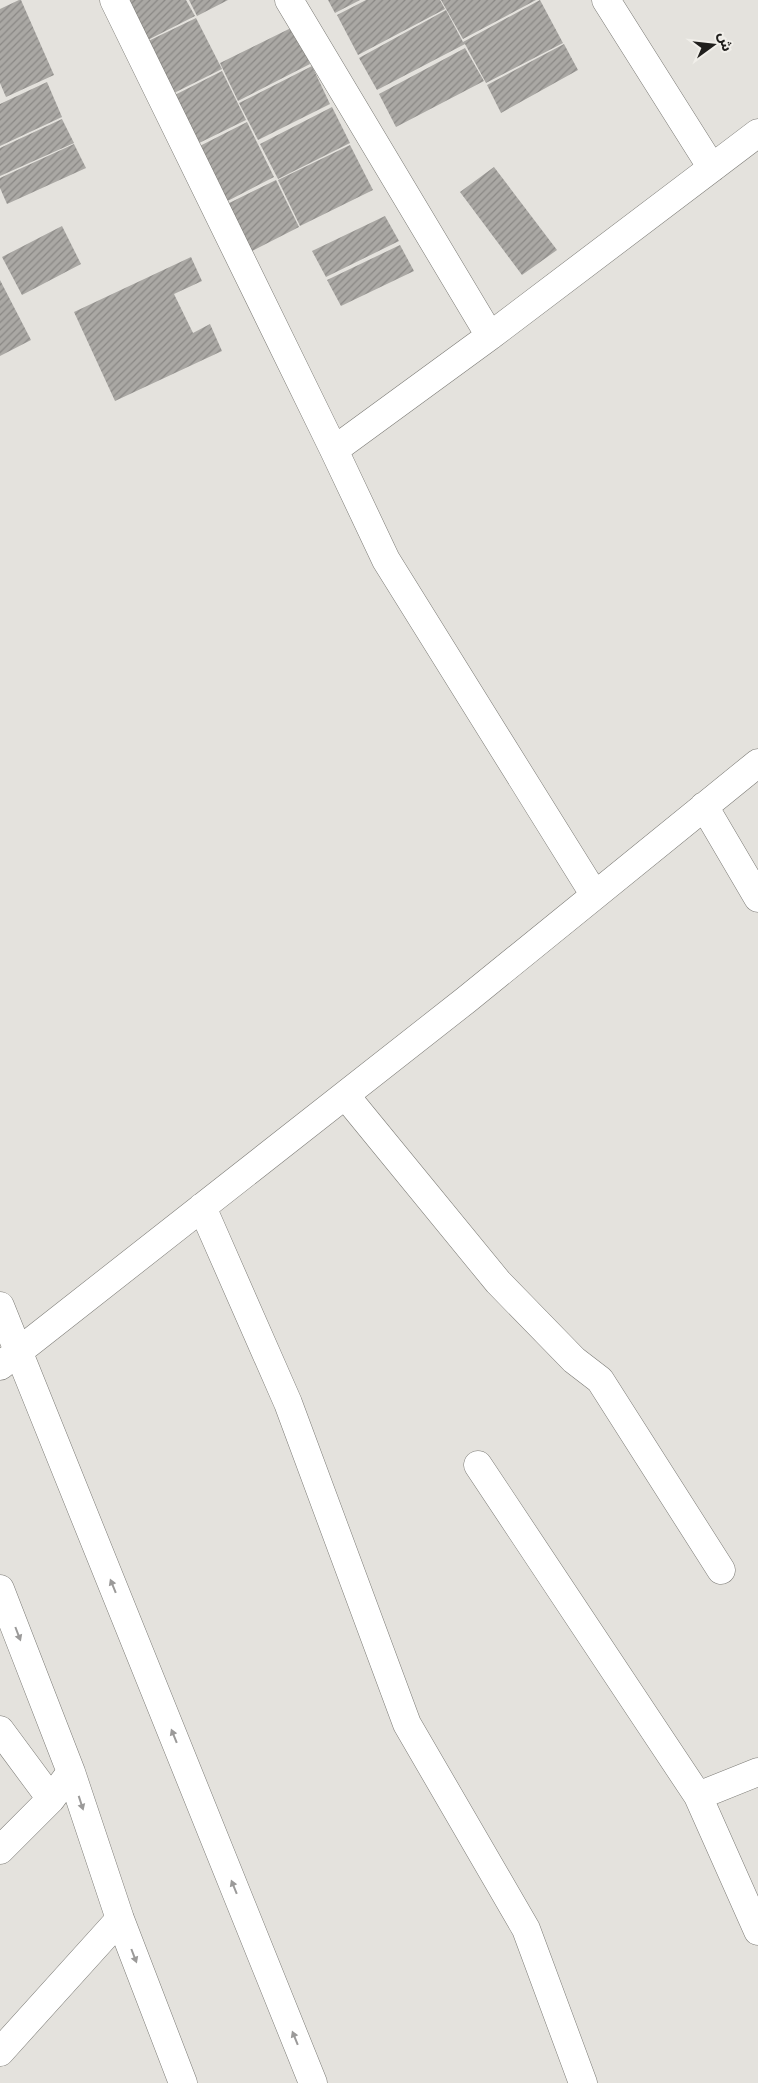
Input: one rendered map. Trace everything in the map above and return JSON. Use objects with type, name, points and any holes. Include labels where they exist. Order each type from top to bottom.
[{"type":"street","points":[[114,0],[386,560],[594,894]]},
{"type":"street","points":[[289,0],[490,336]]},
{"type":"street","points":[[606,0],[712,168]]},
{"type":"street","points":[[334,450],[490,336],[758,133]]},
{"type":"street","points":[[9,1359],[345,1095],[758,763]]},
{"type":"street","points":[[704,806],[758,898]]},
{"type":"street","points":[[345,1095],[498,1282],[574,1360],[600,1380],[721,1570]]},
{"type":"street","points":[[202,1207],[288,1403],[407,1724],[526,1929],[583,2083]]},
{"type":"street","points":[[0,1306],[9,1359],[313,2083]]},
{"type":"street","points":[[478,1465],[698,1796],[758,1931]]},
{"type":"street","points":[[0,1589],[71,1772],[120,1919],[183,2083]]},
{"type":"street","points":[[0,1730],[51,1799]]},
{"type":"street","points":[[0,1850],[51,1799],[71,1772]]},
{"type":"street","points":[[698,1796],[758,1772]]},
{"type":"street","points":[[0,2052],[120,1919]]},
{"type":"building","points":[[21,0],[54,75],[6,97],[0,83],[0,9]]},
{"type":"building","points":[[116,0],[186,0],[195,16],[138,45]]},
{"type":"building","points":[[189,0],[228,0],[197,16]]},
{"type":"building","points":[[328,0],[360,0],[335,13]]},
{"type":"building","points":[[366,0],[440,0],[445,9],[358,55],[337,15]]},
{"type":"building","points":[[441,0],[536,0],[463,39]]},
{"type":"building","points":[[540,0],[563,43],[486,83],[465,44],[377,90],[359,58],[446,10],[463,42]]},
{"type":"building","points":[[196,18],[222,69],[164,98],[138,46]]},
{"type":"building","points":[[293,27],[310,64],[238,101],[220,63]]},
{"type":"building","points":[[564,44],[578,70],[501,113],[487,85]]},
{"type":"building","points":[[465,48],[484,81],[396,127],[379,94]]},
{"type":"building","points":[[312,66],[330,104],[258,140],[239,103]]},
{"type":"building","points":[[222,71],[246,120],[189,148],[165,100]]},
{"type":"building","points":[[47,82],[62,117],[0,146],[0,104]]},
{"type":"building","points":[[332,107],[350,143],[278,179],[260,144]]},
{"type":"building","points":[[62,119],[74,143],[0,176],[0,148]]},
{"type":"building","points":[[247,122],[274,177],[218,206],[190,151]]},
{"type":"building","points":[[74,144],[86,168],[7,204],[0,188],[0,178]]},
{"type":"building","points":[[350,145],[373,190],[300,226],[278,180]]},
{"type":"building","points":[[494,167],[557,250],[522,275],[460,192]]},
{"type":"building","points":[[276,180],[299,227],[242,256],[219,208]]},
{"type":"building","points":[[385,216],[399,241],[326,277],[312,251]]},
{"type":"building","points":[[62,226],[81,264],[22,295],[2,257]]},
{"type":"building","points":[[400,245],[414,271],[341,306],[327,280]]},
{"type":"building","points":[[191,257],[202,281],[174,294],[193,333],[210,324],[222,351],[115,401],[74,312]]},
{"type":"building","points":[[0,280],[31,340],[0,356]]}]
